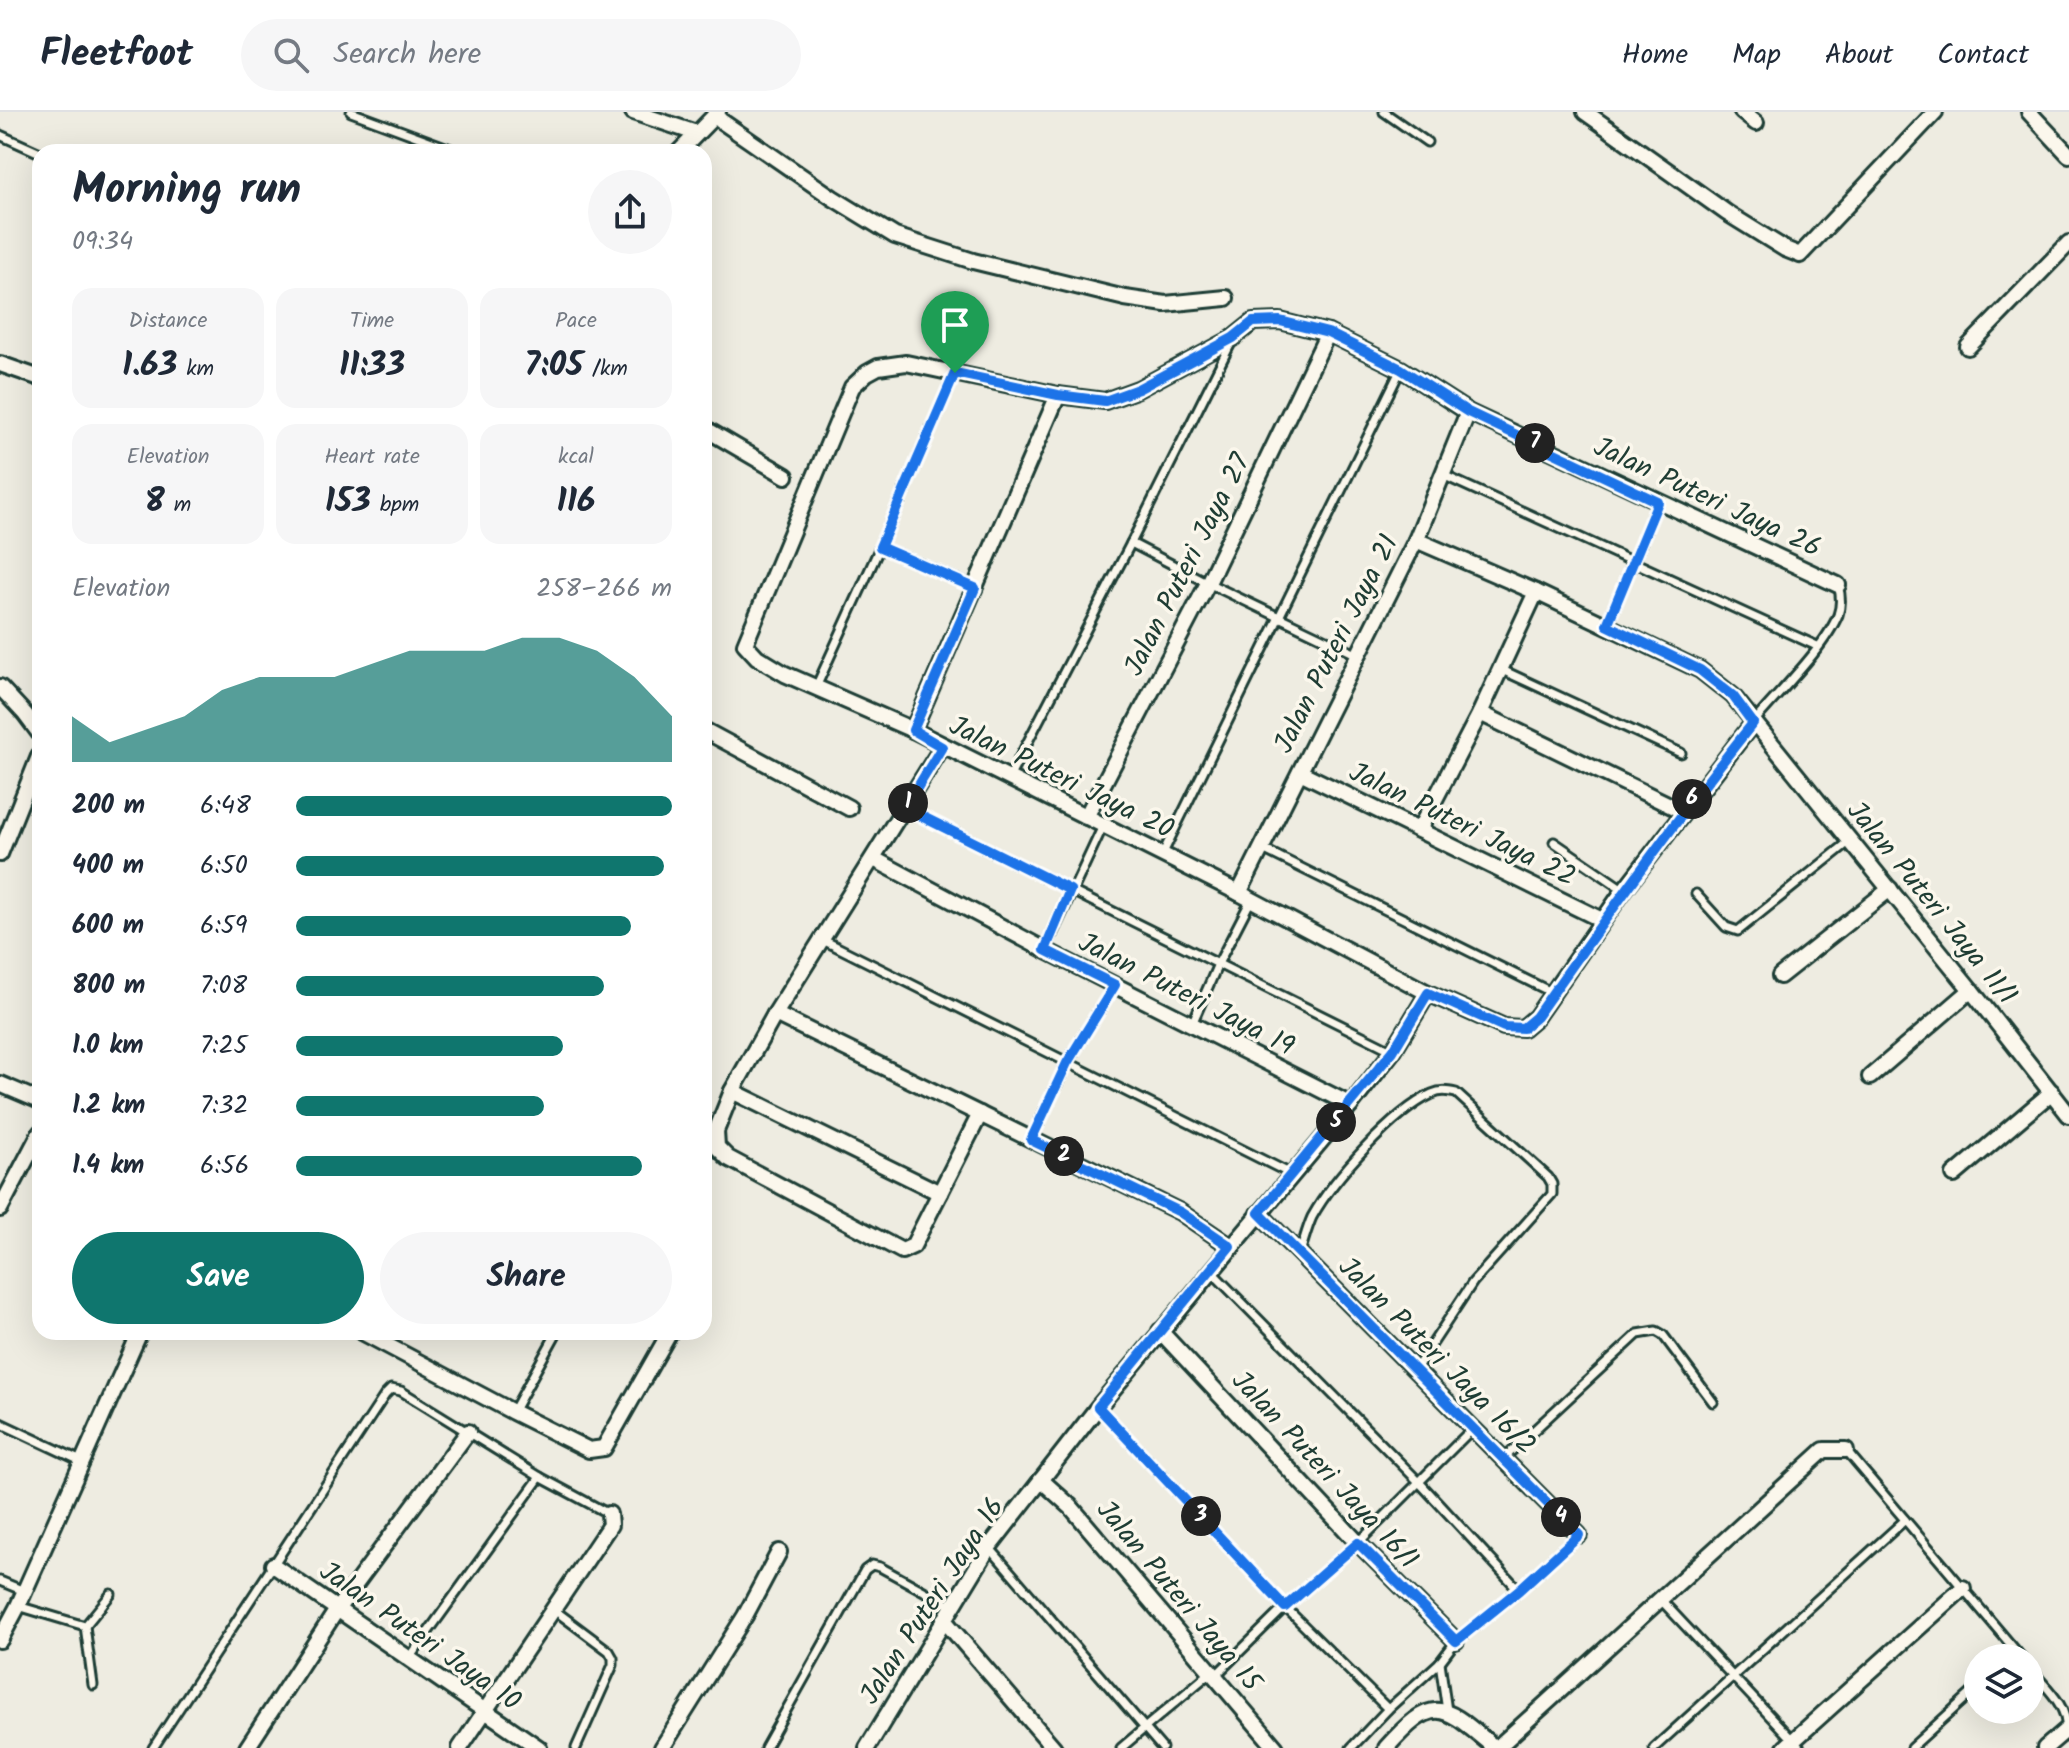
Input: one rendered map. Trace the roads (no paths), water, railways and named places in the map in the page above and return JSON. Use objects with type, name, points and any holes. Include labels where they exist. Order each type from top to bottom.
[{"type":"street","points":[[633,112],[696,133]]},
{"type":"street","points":[[1585,112],[1727,213],[1800,255],[1935,112]]},
{"type":"street","points":[[1742,112],[1756,123]]},
{"type":"street","points":[[2029,112],[2068,153]]},
{"type":"street","points":[[686,144],[716,114],[833,198],[895,236],[973,261],[1125,298],[1165,304],[1226,298]]},
{"type":"street","points":[[1968,347],[2069,243]]},
{"type":"street","name":"Jalan Puteri Jaya 26","points":[[852,387],[878,367],[906,363],[1058,395],[1105,401],[1138,389],[1233,338],[1253,322],[1280,321],[1328,333],[1401,369],[1468,412],[1838,585]]},
{"type":"street","name":"Jalan Puteri Jaya 27","points":[[1086,817],[1208,583],[1328,333]]},
{"type":"street","points":[[0,364],[32,375]]},
{"type":"street","name":"Jalan Puteri Jaya 20","points":[[852,387],[745,644],[757,657],[785,674],[913,730],[1428,993],[1504,1027],[1523,1028],[1536,1017],[1553,993]]},
{"type":"street","points":[[913,730],[1058,395]]},
{"type":"street","name":"Jalan Puteri Jaya 21","points":[[1245,897],[1261,848],[1416,540],[1468,412]]},
{"type":"street","points":[[712,433],[786,476]]},
{"type":"street","name":"Jalan Puteri Jaya 11/1","points":[[1416,540],[1536,592],[1700,670],[1733,696],[2069,1115]]},
{"type":"street","points":[[1419,830],[1480,713],[1536,592]]},
{"type":"street","points":[[0,687],[32,725]]},
{"type":"street","points":[[1480,713],[1682,811]]},
{"type":"street","points":[[1553,993],[1682,811],[1753,723]]},
{"type":"street","points":[[712,734],[849,808]]},
{"type":"street","points":[[942,747],[775,1014],[732,1091],[716,1131],[717,1147],[728,1158],[902,1251],[913,1246],[980,1114]]},
{"type":"street","name":"Jalan Puteri Jaya 22","points":[[1300,772],[1602,920]]},
{"type":"street","points":[[0,854],[32,774]]},
{"type":"street","name":"Jalan Puteri Jaya 19","points":[[874,859],[1045,950],[1351,1105]]},
{"type":"street","points":[[1780,976],[1890,889]]},
{"type":"street","points":[[1870,1077],[1971,990]]},
{"type":"street","name":"Jalan Puteri Jaya 16","points":[[867,1748],[989,1547],[1160,1331],[1351,1105],[1393,1051],[1428,993]]},
{"type":"street","points":[[775,1014],[1180,1212],[1230,1246]]},
{"type":"street","points":[[0,1084],[32,1098]]},
{"type":"street","points":[[732,1091],[940,1193]]},
{"type":"street","points":[[1954,1175],[2052,1092]]},
{"type":"street","points":[[0,1209],[32,1148]]},
{"type":"street","name":"Jalan Puteri Jaya 16/2","points":[[1259,1213],[1579,1535]]},
{"type":"street","name":"Jalan Puteri Jaya 16/1","points":[[1160,1331],[1358,1543],[1456,1641]]},
{"type":"street","points":[[0,1640],[23,1602],[136,1340]]},
{"type":"street","points":[[377,1340],[589,1450],[604,1448],[665,1340]]},
{"type":"street","points":[[247,1748],[338,1608],[468,1432]]},
{"type":"street","points":[[1386,1748],[1415,1718],[1431,1709],[1447,1711],[1496,1748],[1824,1450],[1846,1450]]},
{"type":"street","name":"Jalan Puteri Jaya 15","points":[[1041,1480],[1071,1507],[1276,1748]]},
{"type":"street","points":[[460,1748],[610,1525],[609,1514]]},
{"type":"street","points":[[662,1748],[745,1616],[779,1552]]},
{"type":"street","name":"Jalan Puteri Jaya 10","points":[[273,1565],[539,1748]]},
{"type":"street","points":[[1793,1746],[1963,1588]]},
{"type":"street","points":[[944,1620],[1054,1748]]},
{"type":"street","points":[[2045,1748],[2066,1730]]},
{"type":"lane","points":[[351,112],[437,144]]},
{"type":"lane","points":[[1384,112],[1427,142]]},
{"type":"lane","points":[[0,135],[32,149]]},
{"type":"lane","points":[[1008,780],[1233,338]]},
{"type":"lane","points":[[1162,855],[1401,369]]},
{"type":"lane","points":[[816,687],[955,373]]},
{"type":"lane","points":[[1443,475],[1817,646]]},
{"type":"lane","points":[[1607,625],[1658,502]]},
{"type":"lane","points":[[1131,543],[1358,655]]},
{"type":"lane","points":[[880,547],[975,588]]},
{"type":"lane","points":[[1753,723],[1817,646],[1838,615],[1842,597],[1838,585]]},
{"type":"lane","points":[[1500,669],[1681,753]]},
{"type":"lane","points":[[905,808],[1393,1051]]},
{"type":"lane","points":[[1045,950],[1070,890],[1103,826]]},
{"type":"lane","points":[[1696,894],[1726,927],[1738,931],[1850,841]]},
{"type":"lane","points":[[1554,842],[1624,890]]},
{"type":"lane","points":[[1261,848],[1553,993]]},
{"type":"lane","points":[[1192,1024],[1245,897]]},
{"type":"lane","points":[[821,939],[1292,1174]]},
{"type":"lane","points":[[1031,1140],[1067,1063],[1115,985]]},
{"type":"lane","points":[[1300,1252],[1311,1218],[1340,1175],[1399,1117],[1431,1094],[1443,1090],[1456,1093],[1548,1177],[1552,1194],[1473,1282],[1415,1370]]},
{"type":"lane","points":[[1211,1271],[1419,1482],[1519,1590]]},
{"type":"lane","points":[[1503,1459],[1638,1334],[1647,1331],[1663,1335],[1713,1402]]},
{"type":"lane","points":[[513,1412],[553,1340]]},
{"type":"lane","points":[[153,1748],[391,1389],[401,1391],[540,1477],[609,1514]]},
{"type":"lane","points":[[1098,1407],[1285,1607],[1388,1709]]},
{"type":"lane","points":[[0,1423],[83,1462]]},
{"type":"lane","points":[[1121,1748],[1213,1674],[1358,1543],[1473,1428]]},
{"type":"lane","points":[[1846,1450],[2007,1644]]},
{"type":"lane","points":[[410,1657],[540,1477]]},
{"type":"lane","points":[[1654,1748],[1905,1520]]},
{"type":"lane","points":[[1351,1748],[1440,1662],[1456,1641],[1519,1590],[1579,1535]]},
{"type":"lane","points":[[989,1547],[1162,1748]]},
{"type":"lane","points":[[765,1748],[865,1570],[872,1565],[880,1567],[953,1607]]},
{"type":"lane","points":[[0,1581],[23,1602],[44,1615],[85,1626]]},
{"type":"lane","points":[[93,1685],[85,1626],[111,1594]]},
{"type":"lane","points":[[1661,1600],[1733,1674],[1793,1746]]},
{"type":"lane","points":[[553,1609],[609,1651],[613,1658],[613,1665],[576,1748]]},
{"type":"lane","points":[[1440,1662],[1447,1711]]},
{"type":"lane","points":[[2044,1685],[2065,1711],[2066,1730]]},
{"type":"lane","points":[[1911,1748],[1964,1700]]}]
